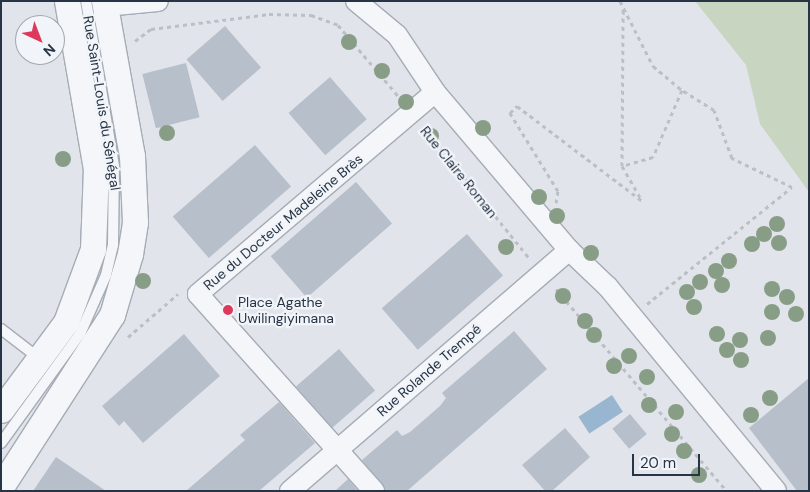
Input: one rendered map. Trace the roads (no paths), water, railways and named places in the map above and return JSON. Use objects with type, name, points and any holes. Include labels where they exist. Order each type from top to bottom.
[{"type":"street","name":"Rue Saint-Louis du Sénégal","points":[[1,410],[41,360],[77,299],[96,225],[96,169],[67,1]]},
{"type":"street","points":[[98,3],[158,1]]},
{"type":"street","points":[[356,1],[397,35],[435,92],[569,250],[608,287],[776,491]]},
{"type":"street","name":"Rue Saint-Louis du Sénégal","points":[[1,488],[112,315],[130,254],[135,222],[132,156],[98,3]]},
{"type":"street","name":"Rue du Docteur Madeleine Brès","points":[[374,491],[198,294],[435,92]]},
{"type":"street","name":"Rue Rolande Trempé","points":[[290,491],[569,250]]},
{"type":"lane","name":"Rue Saint-Louis du Sénégal","points":[[1,443],[80,334],[100,290],[113,245],[114,166],[98,3]]},
{"type":"lane","points":[[1,329],[41,360]]},
{"type":"water","points":[[612,395],[623,412],[589,434],[578,417]]},
{"type":"place","name":"Place Agathe Uwilingiyimana","points":[[228,310]]}]
